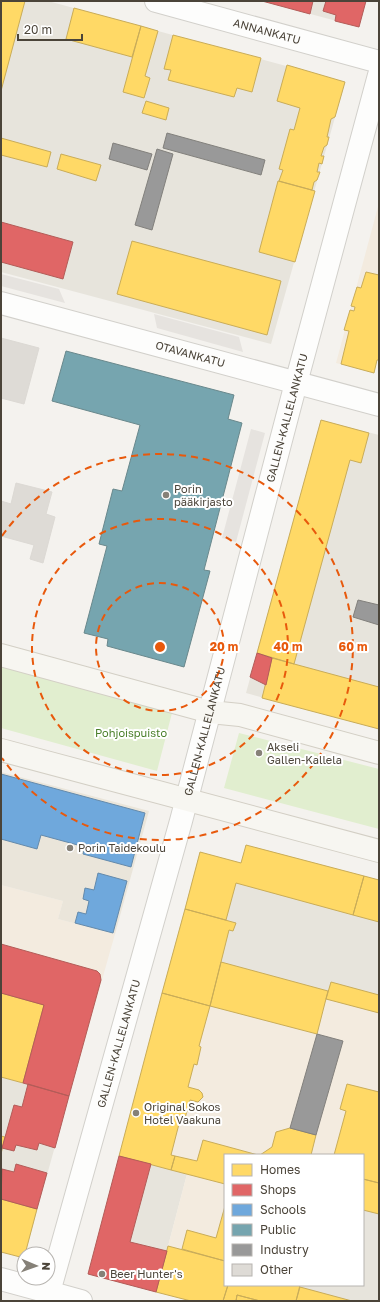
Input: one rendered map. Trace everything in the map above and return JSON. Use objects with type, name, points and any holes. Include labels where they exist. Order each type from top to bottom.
[{"type":"street","name":"ANNANKATU","points":[[156,1],[379,62]]},
{"type":"street","name":"GALLEN-KALLELANKATU","points":[[49,1292],[210,712],[296,383],[379,75]]},
{"type":"street","name":"OTAVANKATU","points":[[1,303],[379,405]]},
{"type":"street","points":[[1,655],[210,712],[240,715],[379,753]]},
{"type":"street","points":[[1,750],[379,851]]},
{"type":"street","points":[[1,1279],[81,1301]]},
{"type":"shaded area","points":[[1,1],[48,1],[345,82],[271,344],[1,272]]},
{"type":"shaded area","points":[[262,1],[366,1],[359,27]]},
{"type":"shaded area","points":[[379,203],[379,360],[377,360],[374,373],[336,363]]},
{"type":"shaded area","points":[[1,274],[59,289],[65,303],[1,286]]},
{"type":"shaded area","points":[[154,314],[239,337],[243,352],[157,328]]},
{"type":"shaded area","points":[[321,420],[379,435],[379,729],[246,693]]},
{"type":"shaded area","points":[[251,429],[265,433],[236,542],[222,538]]},
{"type":"shaded area","name":"Porin Taidekoulu","points":[[1,772],[149,811],[115,934],[58,919],[63,901],[1,885]]},
{"type":"shaded area","points":[[246,845],[379,880],[379,1013],[317,1034],[162,993],[200,852],[241,863]]},
{"type":"shaded area","points":[[1,885],[63,901],[58,919],[115,934],[69,1096],[1,1077]]},
{"type":"shaded area","points":[[162,993],[316,1034],[326,999],[379,1013],[379,1183],[364,1157],[364,1154],[224,1154],[224,1286],[300,1286],[296,1301],[191,1301],[156,1292],[187,1174],[119,1156]]},
{"type":"shaded area","points":[[1,1077],[69,1096],[27,1246],[16,1246],[16,1253],[1,1252]]},
{"type":"shaded area","points":[[119,1156],[187,1174],[156,1292],[88,1274]]},
{"type":"shaded area","points":[[364,1179],[379,1183],[379,1301],[296,1301],[300,1286],[364,1286]]},
{"type":"green space","name":"Pohjoispuisto","points":[[1,667],[172,713],[157,771],[1,728]]},
{"type":"green space","points":[[239,733],[379,769],[379,829],[224,788]]},
{"type":"building: Homes","points":[[1,1],[25,1],[1,91]]},
{"type":"building: Homes","points":[[74,8],[141,26],[132,57],[66,39]]},
{"type":"building: Homes","points":[[141,26],[158,31],[145,76],[150,78],[144,98],[123,92]]},
{"type":"building: Homes","points":[[173,35],[261,58],[252,92],[237,88],[234,97],[168,80],[171,70],[164,69]]},
{"type":"building: Homes","points":[[287,65],[345,82],[335,117],[331,119],[327,137],[329,137],[327,145],[324,147],[321,156],[324,156],[322,164],[319,163],[317,172],[320,172],[317,180],[314,182],[312,190],[279,181],[283,170],[279,169],[290,129],[294,130],[300,108],[277,101]]},
{"type":"building: Homes","points":[[146,101],[169,108],[166,120],[142,113]]},
{"type":"building: Homes","points":[[1,138],[51,152],[47,167],[1,155]]},
{"type":"building: Homes","points":[[61,154],[101,165],[96,181],[57,169]]},
{"type":"building: Homes","points":[[278,181],[315,191],[295,262],[259,252]]},
{"type":"building: Homes","points":[[132,241],[281,281],[267,335],[117,294]]},
{"type":"building: Homes","points":[[366,272],[379,275],[379,360],[377,360],[374,373],[341,364],[349,331],[344,330],[350,310],[354,311],[355,307],[351,306],[357,287],[361,288]]},
{"type":"building: Homes","points":[[321,420],[369,433],[361,463],[350,460],[294,664],[257,653]]},
{"type":"building: Homes","points":[[272,658],[379,687],[379,729],[262,698]]},
{"type":"building: Homes","points":[[246,845],[364,876],[353,915],[236,883],[226,920],[185,909],[200,852],[241,863]]},
{"type":"building: Homes","points":[[364,876],[379,880],[379,922],[353,915]]},
{"type":"building: Homes","points":[[185,909],[236,923],[233,931],[229,930],[210,1006],[162,993]]},
{"type":"building: Homes","points":[[221,962],[328,991],[317,1034],[210,1006]]},
{"type":"building: Homes","points":[[331,982],[379,995],[379,1013],[326,999]]},
{"type":"building: Homes","points":[[1,993],[44,1005],[23,1083],[1,1077]]},
{"type":"building: Homes","points":[[162,993],[210,1006],[199,1046],[201,1047],[197,1065],[194,1064],[188,1087],[199,1090],[203,1097],[198,1102],[190,1100],[184,1122],[180,1120],[171,1155],[175,1156],[171,1170],[119,1156]]},
{"type":"building: Homes","points":[[347,1084],[379,1092],[379,1183],[364,1179],[364,1154],[334,1154],[346,1111],[340,1109]]},
{"type":"building: Homes","points":[[290,1128],[316,1135],[311,1154],[262,1154],[272,1147],[276,1132]]},
{"type":"building: Homes","points":[[1,1136],[5,1137],[1,1154]]},
{"type":"building: Homes","points":[[203,1140],[254,1154],[224,1154],[224,1184],[171,1170],[175,1156],[197,1161]]},
{"type":"building: Homes","points":[[364,1179],[379,1183],[379,1214],[364,1210]]},
{"type":"building: Homes","points":[[1,1199],[37,1209],[27,1246],[16,1246],[16,1256],[1,1252]]},
{"type":"building: Homes","points":[[224,1210],[224,1261],[182,1249],[187,1230],[216,1238]]},
{"type":"building: Homes","points":[[168,1246],[224,1261],[224,1286],[228,1286],[223,1301],[191,1301],[156,1292]]},
{"type":"building: Homes","points":[[228,1286],[300,1286],[296,1301],[260,1301],[237,1295],[236,1301],[223,1301]]},
{"type":"building: Homes","points":[[300,1287],[352,1301],[296,1301]]},
{"type":"building: Homes","points":[[237,1295],[260,1301],[236,1301]]},
{"type":"building: Shops","points":[[262,1],[313,1],[310,14]]},
{"type":"building: Shops","points":[[326,1],[366,1],[359,27],[335,21],[336,15],[323,11]]},
{"type":"building: Shops","points":[[1,222],[73,242],[63,279],[1,262]]},
{"type":"building: Shops","points":[[257,653],[272,658],[266,685],[250,677]]},
{"type":"building: Shops","points":[[1,944],[97,971],[100,974],[101,980],[69,1096],[23,1083],[44,1005],[1,993]]},
{"type":"building: Shops","points":[[28,1084],[69,1096],[55,1148],[39,1143],[37,1150],[16,1145],[14,1151],[2,1148],[14,1105],[22,1107]]},
{"type":"building: Shops","points":[[119,1156],[151,1164],[130,1242],[167,1251],[156,1292],[88,1274]]},
{"type":"building: Shops","points":[[16,1164],[47,1173],[37,1209],[1,1199],[2,1169],[14,1172]]},
{"type":"building: Schools","points":[[1,774],[145,813],[131,867],[83,854],[85,847],[41,835],[37,849],[1,839]]},
{"type":"building: Schools","points":[[98,873],[127,881],[113,933],[75,923],[78,912],[86,914],[89,901],[83,899],[85,888],[94,890]]},
{"type":"building: Public","points":[[66,351],[234,395],[228,419],[242,423],[204,570],[210,571],[184,667],[107,646],[108,639],[84,633],[107,546],[99,544],[113,489],[122,491],[140,425],[52,401]]},
{"type":"building: Industry","points":[[167,133],[265,160],[261,175],[163,148]]},
{"type":"building: Industry","points":[[113,143],[152,154],[147,170],[109,159]]},
{"type":"building: Industry","points":[[157,149],[173,154],[152,230],[135,225]]},
{"type":"building: Industry","points":[[358,600],[379,605],[379,625],[353,617]]},
{"type":"building: Industry","points":[[317,1034],[343,1041],[316,1135],[290,1128]]},
{"type":"building: Other","points":[[1,338],[39,348],[24,404],[1,398]]},
{"type":"building: Other","points":[[16,483],[52,492],[46,514],[55,517],[43,563],[30,559],[34,545],[1,536],[1,501],[11,504]]},
{"type":"place","name":"Porin pääkirjasto","points":[[166,495]]},
{"type":"place","name":"Akseli Gallen-Kallela","points":[[259,753]]},
{"type":"place","name":"Porin Taidekoulu","points":[[70,848]]},
{"type":"place","name":"Original Sokos Hotel Vaakuna","points":[[136,1113]]},
{"type":"place","name":"Beer Hunter's","points":[[102,1274]]}]
